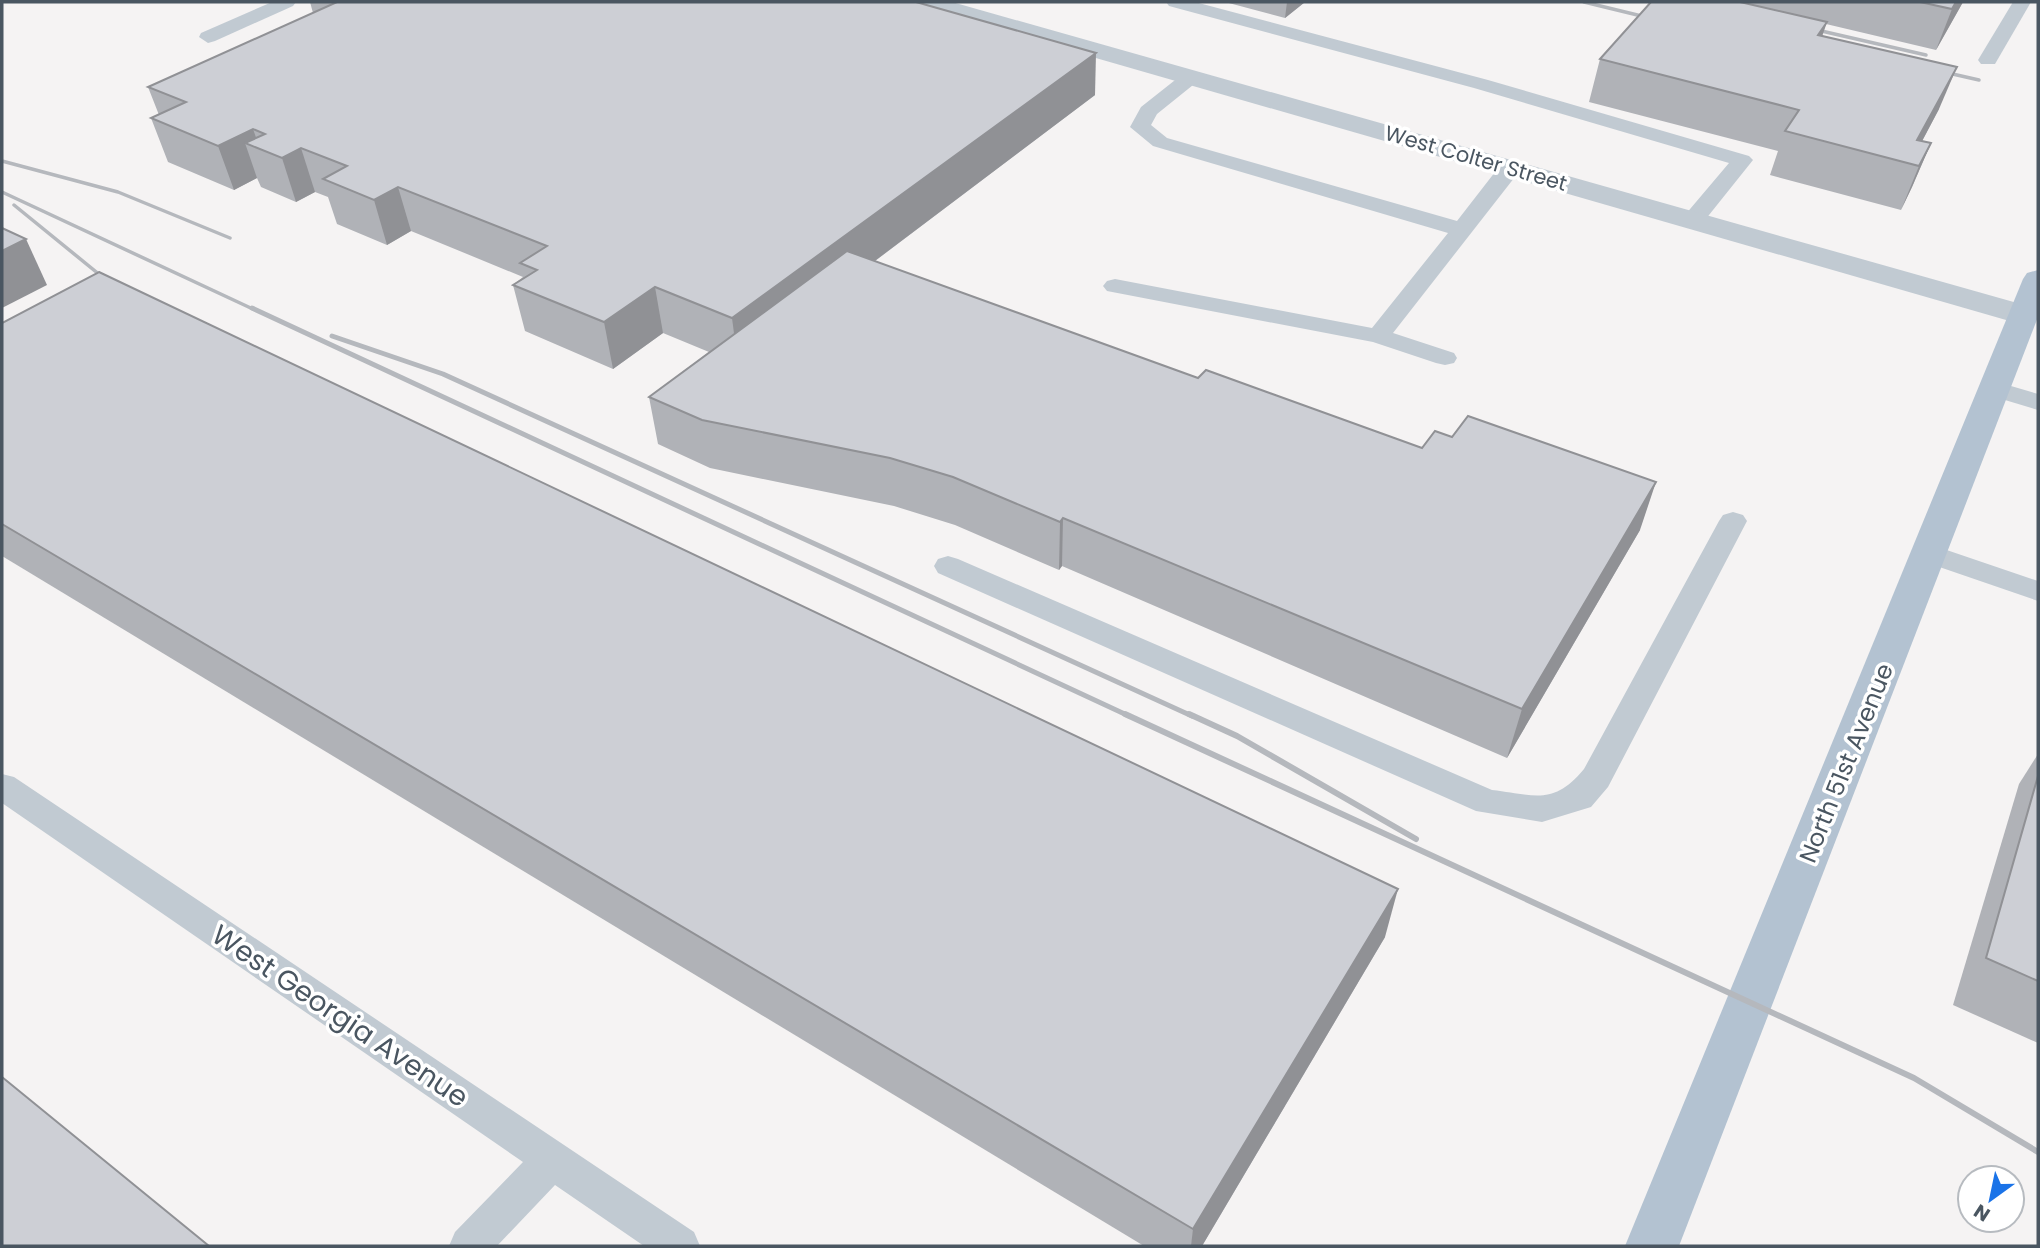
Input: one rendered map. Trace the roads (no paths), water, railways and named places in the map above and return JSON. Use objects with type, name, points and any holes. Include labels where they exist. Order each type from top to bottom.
[{"type":"main road","name":"North 51st Avenue","points":[[1652,1246],[2031,297]]},
{"type":"street","name":"West Colter Street","points":[[927,2],[1693,220],[2031,297]]},
{"type":"lane","points":[[208,37],[287,2]]},
{"type":"lane","points":[[1175,2],[1481,83],[1742,160],[1693,220]]},
{"type":"lane","points":[[1988,61],[2022,2]]},
{"type":"lane","points":[[1191,77],[1148,111],[1140,127],[1160,142],[1462,230]]},
{"type":"lane","points":[[1378,336],[1510,168]]},
{"type":"lane","points":[[1115,286],[1378,336],[1445,358]]},
{"type":"lane","points":[[1994,389],[2038,402]]},
{"type":"lane","points":[[948,566],[1488,802],[1542,809],[1579,798],[1597,779],[1733,522]]},
{"type":"lane","points":[[1929,553],[2038,591]]},
{"type":"lane","name":"West Georgia Avenue","points":[[2,786],[679,1246]]},
{"type":"lane","points":[[470,1246],[552,1160]]},
{"type":"railway","points":[[1584,2],[1658,20]]},
{"type":"railway","points":[[1804,27],[1926,55]]},
{"type":"railway","points":[[1935,70],[1979,80]]},
{"type":"railway","points":[[2,161],[118,192],[230,238]]},
{"type":"railway","points":[[2,192],[255,310]]},
{"type":"railway","points":[[14,205],[111,284]]},
{"type":"railway","points":[[252,308],[1129,716]]},
{"type":"railway","points":[[332,336],[443,374],[1192,716]]},
{"type":"railway","points":[[1125,714],[1914,1078],[2038,1152]]},
{"type":"railway","points":[[1189,714],[1237,736],[1416,839]]}]
